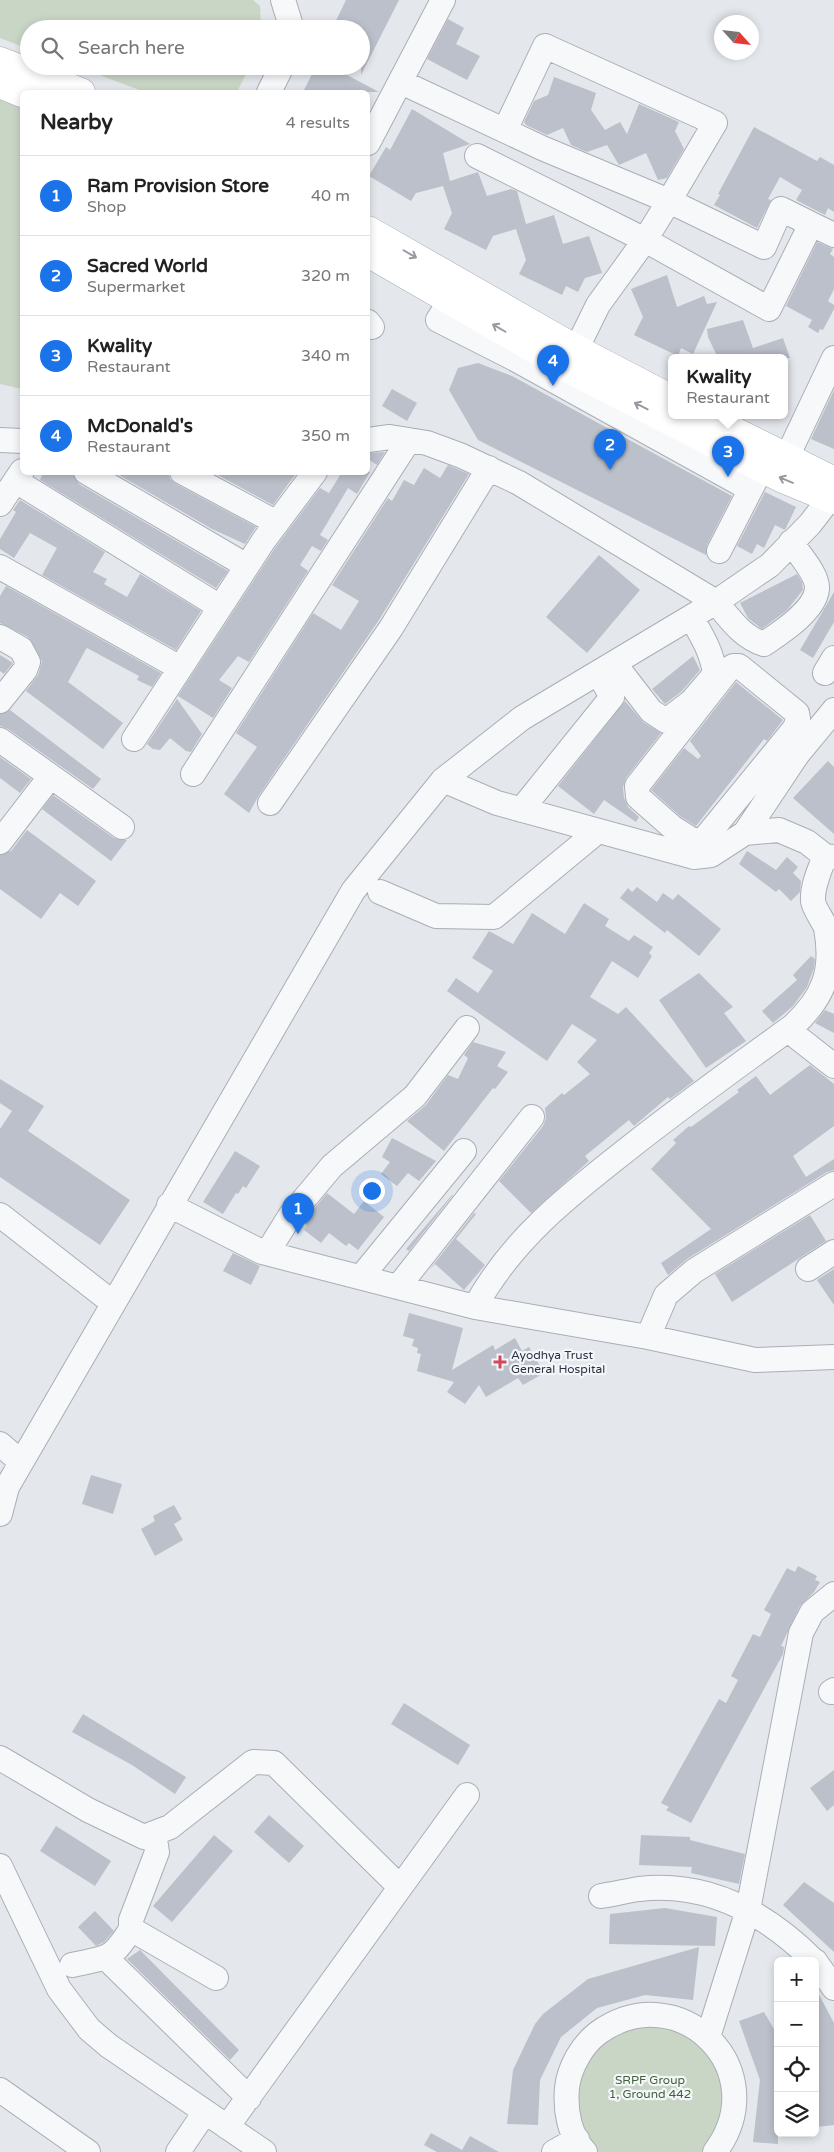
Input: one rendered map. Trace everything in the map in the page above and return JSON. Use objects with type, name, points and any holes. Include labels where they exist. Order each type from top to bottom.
[{"type":"main road","points":[[0,61],[20,69]]},
{"type":"main road","points":[[37,75],[76,90]]},
{"type":"main road","points":[[0,84],[20,92]]},
{"type":"main road","points":[[370,231],[572,358],[668,414]]},
{"type":"main road","points":[[370,254],[450,301],[519,351],[572,358],[668,397]]},
{"type":"main road","points":[[676,419],[766,472],[833,493]]},
{"type":"main road","points":[[707,419],[766,472]]},
{"type":"street","points":[[283,0],[289,20]]},
{"type":"street","points":[[370,139],[443,0]]},
{"type":"street","points":[[505,130],[545,46],[715,123],[644,240],[598,305],[572,358]]},
{"type":"street","points":[[270,90],[278,75]]},
{"type":"street","points":[[401,82],[505,130],[669,201],[764,247],[781,209],[834,235]]},
{"type":"street","points":[[477,156],[644,240],[769,309],[811,224]]},
{"type":"street","points":[[519,351],[766,472]]},
{"type":"street","points":[[719,551],[834,358]]},
{"type":"street","points":[[371,434],[427,443],[462,456],[519,483],[716,602],[738,628],[754,641],[764,644],[793,624],[810,603],[817,590],[814,576],[791,542]]},
{"type":"street","points":[[0,440],[20,441]]},
{"type":"street","points":[[194,774],[409,440]]},
{"type":"street","points":[[270,803],[391,628],[489,468]]},
{"type":"street","points":[[91,475],[247,566]]},
{"type":"street","points":[[188,475],[277,523]]},
{"type":"street","points":[[134,738],[247,566],[313,475]]},
{"type":"street","points":[[0,504],[19,476],[220,607]]},
{"type":"street","points":[[0,1514],[7,1487],[353,891],[442,780],[522,718],[691,618],[770,564],[833,493]]},
{"type":"street","points":[[0,567],[180,668]]},
{"type":"street","points":[[606,668],[651,711],[666,721],[692,701],[715,674],[711,653],[691,618]]},
{"type":"street","points":[[0,637],[21,649],[28,662],[25,670],[3,692]]},
{"type":"street","points":[[699,847],[795,728],[798,719],[797,713],[739,666],[733,666],[728,670],[637,786],[638,797],[672,827],[694,841],[699,847],[711,855],[746,833],[797,755],[834,710]]},
{"type":"street","points":[[522,810],[612,697],[606,668]]},
{"type":"street","points":[[0,740],[122,827]]},
{"type":"street","points":[[0,842],[50,777]]},
{"type":"street","points":[[442,780],[497,803],[598,831],[699,847]]},
{"type":"street","points":[[475,1307],[491,1278],[518,1244],[570,1194],[649,1132],[788,1030],[813,1007],[827,981],[833,949],[824,922],[813,901],[817,879],[830,857],[806,842],[779,830],[746,833]]},
{"type":"street","points":[[380,892],[436,916],[494,917],[598,831]]},
{"type":"street","points":[[267,1253],[290,1216],[332,1166],[414,1096],[467,1028]]},
{"type":"street","points":[[788,1030],[834,1066]]},
{"type":"street","points":[[398,1287],[532,1117]]},
{"type":"street","points":[[361,1278],[464,1151]]},
{"type":"street","points":[[648,1337],[666,1295],[694,1271],[834,1184]]},
{"type":"street","points":[[169,1205],[267,1253],[475,1307],[648,1337],[755,1360],[834,1357]]},
{"type":"street","points":[[0,1216],[113,1303]]},
{"type":"street","points":[[808,1269],[834,1252]]},
{"type":"street","points":[[0,1444],[22,1462]]},
{"type":"street","points":[[708,2037],[748,1910],[801,1633],[812,1612],[834,1594]]},
{"type":"street","points":[[0,1758],[88,1810],[144,1837],[170,1826],[253,1762],[274,1763],[400,1887]]},
{"type":"street","points":[[227,2127],[467,1795]]},
{"type":"street","points":[[72,1966],[106,1958],[115,1953],[131,1929],[131,1920],[157,1852],[154,1833]]},
{"type":"street","points":[[3,1882],[60,1989],[89,2029],[109,2046],[264,2152]]},
{"type":"street","points":[[601,1896],[640,1889],[680,1890],[719,1898],[748,1910],[788,1935],[811,1957]]},
{"type":"street","points":[[131,1929],[216,1978]]},
{"type":"street","points":[[106,1958],[248,2098]]},
{"type":"street","points":[[819,1967],[834,1988]]},
{"type":"street","points":[[554,2152],[581,2145],[571,2128],[566,2104],[568,2080],[577,2058],[592,2038],[611,2024],[626,2019],[658,2014],[681,2020],[708,2037],[719,2049],[730,2070],[735,2094],[733,2118],[724,2140],[715,2152]]},
{"type":"street","points":[[0,2090],[88,2152]]},
{"type":"street","points":[[178,2152],[205,2112]]},
{"type":"green space","points":[[0,0],[253,0],[260,6],[261,20],[20,20],[20,46],[0,38]]},
{"type":"green space","points":[[99,75],[246,75],[238,90],[140,90]]},
{"type":"green space","points":[[0,92],[20,100],[20,389],[0,384]]},
{"type":"green space","name":"SRPF Group 1, Ground 442","points":[[657,2021],[698,2037],[723,2073],[726,2116],[706,2152],[595,2152],[578,2125],[575,2082],[583,2061],[614,2030]]},
{"type":"building","points":[[346,0],[399,0],[370,57],[370,20],[336,20]]},
{"type":"building","points":[[448,19],[464,28],[456,44],[480,56],[467,80],[427,59]]},
{"type":"building","points":[[312,75],[347,75],[379,92],[370,92],[370,90],[304,90]]},
{"type":"building","points":[[554,77],[596,93],[591,110],[605,130],[620,122],[627,134],[639,104],[679,122],[675,131],[684,149],[667,178],[658,180],[646,153],[619,165],[607,145],[587,152],[571,145],[563,128],[547,135],[526,125],[524,122],[534,101],[548,95]]},
{"type":"building","points":[[412,109],[470,144],[443,153],[450,181],[478,172],[487,196],[511,189],[517,191],[526,224],[554,215],[563,244],[589,236],[602,273],[585,278],[578,292],[566,286],[562,295],[519,274],[526,260],[516,229],[493,236],[486,250],[444,229],[452,213],[443,186],[416,193],[411,201],[370,177],[386,147],[390,150]]},
{"type":"building","points":[[754,127],[817,161],[820,157],[834,165],[834,212],[828,208],[825,215],[796,200],[802,190],[780,177],[768,199],[771,200],[757,228],[714,205]]},
{"type":"building","points":[[817,242],[833,249],[830,254],[834,257],[834,289],[828,301],[834,305],[834,309],[823,330],[820,329],[818,333],[808,327],[812,320],[786,306]]},
{"type":"building","points":[[667,275],[677,307],[704,296],[707,304],[717,302],[693,354],[681,348],[679,354],[674,354],[634,335],[643,317],[631,289]]},
{"type":"building","points":[[743,320],[753,348],[783,338],[790,358],[788,358],[788,354],[716,354],[708,337],[707,329]]},
{"type":"building","points":[[478,363],[512,376],[732,496],[707,545],[706,555],[478,440],[449,390],[458,368]]},
{"type":"building","points":[[392,389],[417,403],[407,421],[382,406]]},
{"type":"building","points":[[834,390],[834,449],[811,439]]},
{"type":"building","points":[[385,452],[377,465],[370,460],[370,453]]},
{"type":"building","points":[[448,465],[469,474],[379,620],[259,795],[249,813],[224,794],[257,747],[236,733],[313,613],[341,630],[359,601],[332,585],[388,498],[392,501],[404,480],[414,485],[424,468],[440,478]]},
{"type":"building","points":[[42,475],[74,475],[79,484],[228,571],[216,588],[40,480]]},
{"type":"building","points":[[119,475],[169,475],[170,479],[176,484],[256,527],[245,544],[212,529]]},
{"type":"building","points":[[218,475],[295,475],[273,505]]},
{"type":"building","points":[[340,475],[368,475],[357,494],[348,488],[320,535],[328,540],[321,551],[312,546],[300,565],[308,571],[249,662],[238,656],[219,680],[232,688],[213,718],[178,696],[275,548],[320,488],[329,493]]},
{"type":"building","points":[[765,492],[796,507],[785,530],[775,525],[764,548],[757,544],[752,554],[737,546]]},
{"type":"building","points":[[20,500],[105,552],[93,572],[107,579],[104,584],[127,597],[140,574],[201,611],[176,650],[42,575],[57,548],[30,533],[14,558],[0,549],[0,539],[16,512],[13,510]]},
{"type":"building","points":[[599,555],[640,590],[587,653],[546,617]]},
{"type":"building","points":[[797,574],[802,582],[803,590],[787,610],[762,629],[748,618],[740,603]]},
{"type":"building","points":[[6,586],[161,673],[152,687],[137,680],[139,676],[86,649],[68,682],[123,723],[103,749],[26,691],[38,675],[42,661],[28,637],[0,623],[0,596]]},
{"type":"building","points":[[834,592],[834,622],[813,658],[800,650]]},
{"type":"building","points":[[0,655],[13,663],[4,674],[0,671]]},
{"type":"building","points":[[693,656],[700,670],[682,691],[665,704],[652,689]]},
{"type":"building","points":[[736,682],[783,720],[767,741],[764,739],[696,826],[680,816],[651,790],[684,748],[698,759],[701,756],[690,741]]},
{"type":"building","points":[[177,699],[202,734],[191,752],[186,751],[170,738],[160,750],[153,749],[147,744]]},
{"type":"building","points":[[625,701],[643,722],[661,733],[626,778],[623,787],[624,798],[628,807],[639,817],[636,822],[604,800],[594,814],[558,786]]},
{"type":"building","points":[[10,710],[101,779],[93,789],[8,729],[0,726],[0,714]]},
{"type":"building","points":[[0,757],[31,779],[20,793],[0,778]]},
{"type":"building","points":[[828,761],[834,767],[834,834],[793,798]]},
{"type":"building","points":[[53,795],[114,838],[127,840],[111,861],[42,809]]},
{"type":"building","points":[[27,830],[96,881],[78,906],[60,893],[41,919],[0,889],[0,855],[11,851]]},
{"type":"building","points":[[747,851],[776,870],[787,857],[798,867],[793,873],[801,881],[800,892],[791,901],[779,889],[776,892],[739,864]]},
{"type":"building","points":[[637,887],[657,902],[663,893],[673,900],[678,894],[721,929],[699,956],[667,930],[665,933],[620,898],[628,888],[632,892]]},
{"type":"building","points":[[584,903],[609,919],[605,926],[629,941],[634,935],[653,947],[649,953],[652,956],[638,978],[612,961],[590,997],[618,1014],[626,1007],[694,1081],[670,1099],[668,1097],[634,1126],[629,1120],[585,1156],[589,1161],[531,1213],[499,1181],[543,1126],[546,1118],[545,1108],[562,1093],[564,1095],[590,1074],[577,1062],[597,1040],[572,1024],[547,1061],[447,991],[456,978],[478,993],[493,971],[472,958],[489,931],[513,944],[532,913],[565,934]]},
{"type":"building","points":[[811,956],[815,959],[814,968],[807,987],[793,1006],[773,1023],[762,1011],[797,980],[793,975]]},
{"type":"building","points":[[699,973],[733,1007],[724,1013],[746,1041],[706,1068],[659,1000]]},
{"type":"building","points":[[825,1010],[834,1014],[834,1033],[815,1023]]},
{"type":"building","points":[[473,1042],[506,1052],[497,1066],[508,1072],[495,1089],[493,1088],[444,1151],[407,1121],[426,1105],[448,1075],[458,1079],[468,1058],[464,1055]]},
{"type":"building","points":[[810,1065],[834,1084],[834,1126],[793,1156],[806,1177],[834,1159],[834,1170],[827,1172],[687,1259],[668,1275],[661,1263],[711,1229],[651,1169],[676,1143],[673,1140],[689,1126],[691,1127],[739,1092],[737,1090],[756,1076],[770,1095]]},
{"type":"building","points":[[0,1079],[44,1106],[28,1131],[130,1200],[100,1245],[0,1177],[0,1129],[12,1111],[0,1103]]},
{"type":"building","points":[[392,1138],[436,1161],[419,1181],[408,1173],[397,1186],[381,1174],[390,1162],[382,1157]]},
{"type":"building","points":[[235,1151],[260,1166],[246,1188],[243,1186],[238,1194],[236,1193],[223,1214],[203,1202]]},
{"type":"building","points":[[327,1193],[354,1214],[364,1201],[384,1217],[358,1250],[349,1243],[346,1246],[329,1233],[321,1243],[304,1230],[307,1225],[303,1222]]},
{"type":"building","points":[[452,1195],[409,1251],[406,1249]]},
{"type":"building","points":[[474,1213],[476,1214],[456,1239],[485,1265],[464,1290],[435,1264],[430,1269]]},
{"type":"building","points":[[810,1215],[826,1241],[732,1302],[715,1274]]},
{"type":"building","points":[[233,1253],[260,1266],[251,1285],[223,1271]]},
{"type":"building","points":[[834,1269],[834,1305],[817,1280]]},
{"type":"building","points":[[409,1313],[463,1328],[452,1370],[493,1345],[495,1350],[515,1338],[522,1351],[529,1347],[544,1373],[523,1385],[518,1378],[486,1397],[479,1385],[465,1404],[447,1392],[454,1382],[417,1371],[421,1354],[417,1353],[418,1348],[412,1346],[414,1339],[403,1336]]},
{"type":"building","points":[[91,1475],[122,1484],[113,1514],[82,1504]]},
{"type":"building","points":[[174,1505],[182,1519],[174,1524],[183,1540],[155,1556],[141,1529],[155,1521],[153,1516]]},
{"type":"building","points":[[798,1566],[817,1576],[815,1580],[820,1582],[814,1592],[800,1606],[781,1646],[784,1647],[783,1654],[691,1823],[666,1810],[669,1807],[661,1803],[719,1699],[726,1703],[738,1680],[731,1676],[753,1634],[760,1637],[771,1614],[764,1610],[787,1568],[795,1572]]},
{"type":"building","points":[[404,1703],[470,1745],[458,1765],[391,1724]]},
{"type":"building","points":[[83,1714],[186,1777],[175,1794],[132,1765],[72,1732]]},
{"type":"building","points":[[834,1770],[834,1805],[827,1811],[810,1788]]},
{"type":"building","points":[[269,1815],[304,1846],[289,1863],[254,1832]]},
{"type":"building","points":[[56,1826],[111,1861],[95,1886],[40,1851]]},
{"type":"building","points":[[214,1835],[233,1851],[172,1922],[153,1906]]},
{"type":"building","points":[[641,1835],[690,1837],[690,1840],[745,1854],[739,1884],[691,1873],[692,1867],[639,1865]]},
{"type":"building","points":[[804,1882],[834,1903],[834,1952],[783,1905]]},
{"type":"building","points":[[665,1908],[717,1917],[715,1946],[609,1944],[610,1914]]},
{"type":"building","points":[[95,1911],[114,1931],[104,1942],[96,1946],[78,1927]]},
{"type":"building","points":[[699,1947],[693,2000],[645,1995],[597,2008],[561,2037],[540,2080],[538,2125],[507,2124],[513,2070],[535,2024],[543,2014],[588,1979]]},
{"type":"building","points":[[140,1950],[239,2050],[230,2060],[127,1959]]},
{"type":"building","points":[[819,1995],[834,2023],[834,2125],[819,2127]]},
{"type":"building","points":[[764,2012],[774,2029],[774,2137],[778,2137],[778,2144],[753,2142],[760,2080],[739,2021]]},
{"type":"building","points":[[431,2133],[462,2150],[470,2136],[499,2152],[437,2152],[424,2145]]},
{"type":"place","name":"McDonald's","points":[[553,386]]},
{"type":"place","name":"Sacred World","points":[[610,470]]},
{"type":"place","name":"Kwality","points":[[728,477]]},
{"type":"place","name":"Ram Provision Store","points":[[298,1234]]},
{"type":"place","name":"Ayodhya Trust General Hospital","points":[[500,1362]]}]
